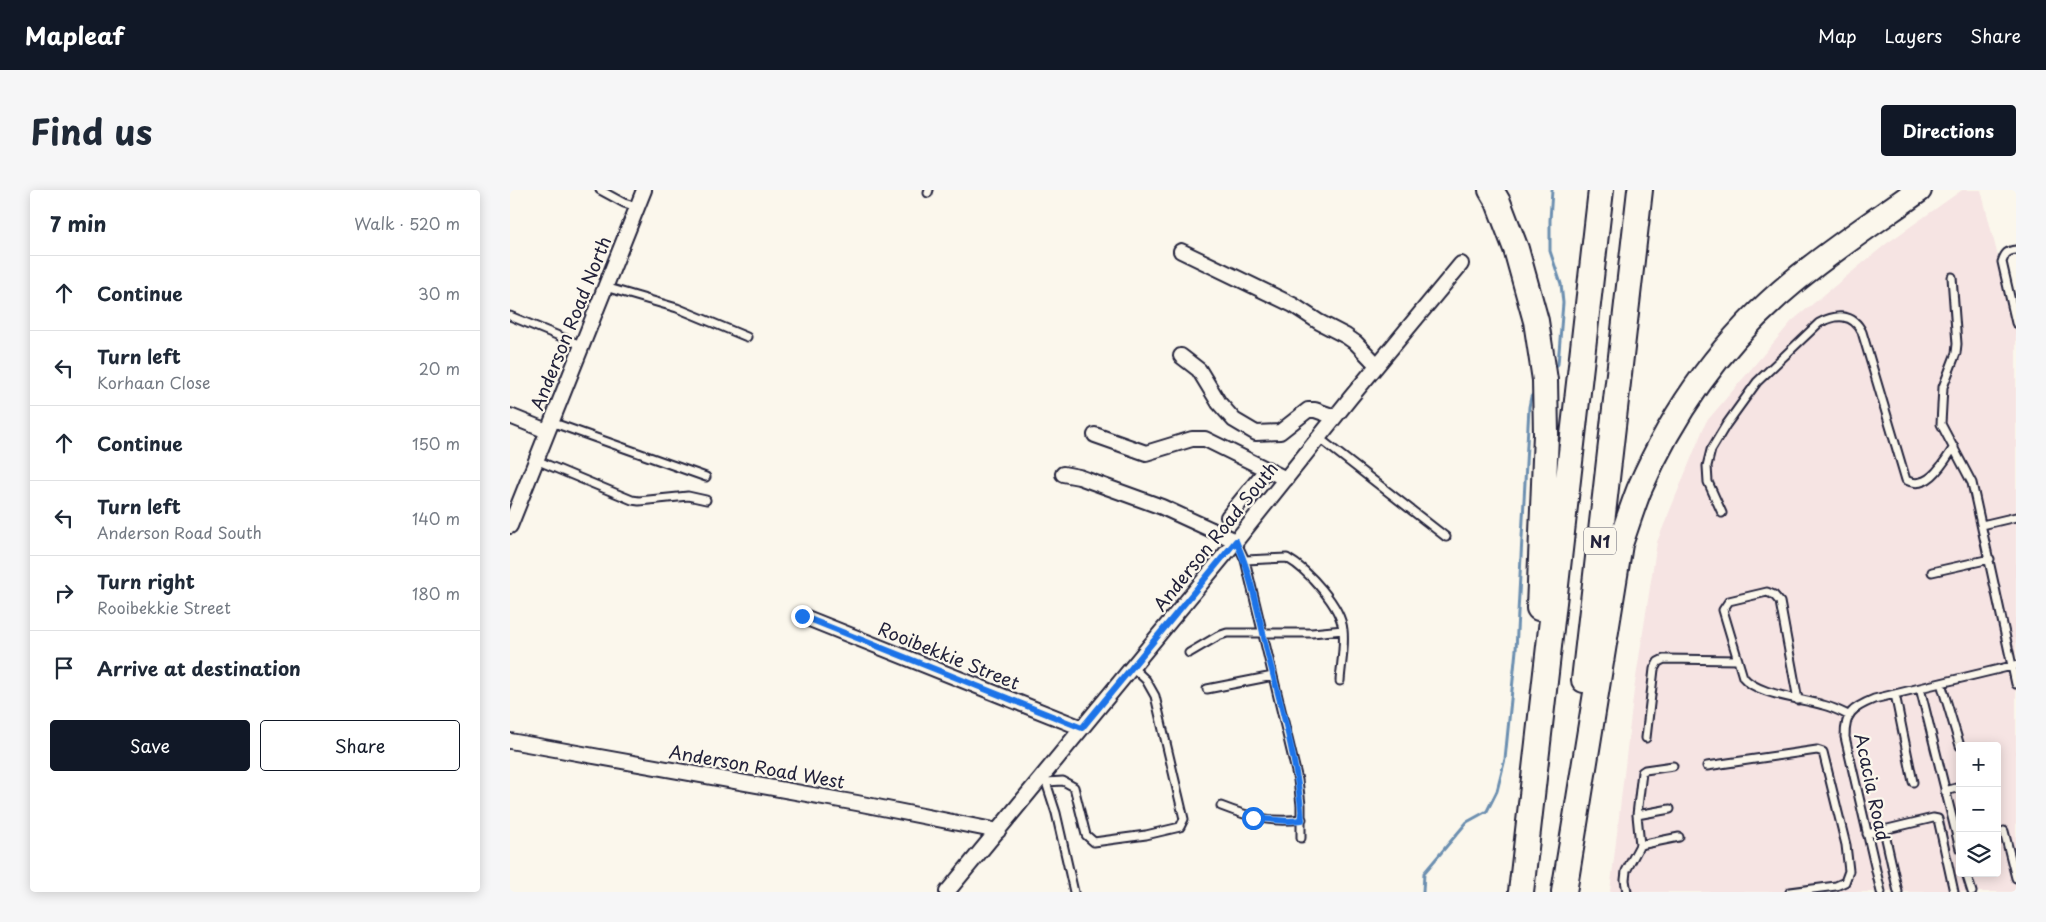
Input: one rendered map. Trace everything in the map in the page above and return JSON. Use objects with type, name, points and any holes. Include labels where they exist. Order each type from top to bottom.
[{"type":"highway","points":[[1491,190],[1498,202],[1513,241],[1524,276],[1536,321],[1545,380],[1546,434],[1530,810]]},
{"type":"highway","name":"N1","points":[[1521,892],[1601,190]]},
{"type":"highway","name":"N1","points":[[1560,892],[1640,190]]},
{"type":"highway","points":[[1564,892],[1620,544],[1638,492],[1665,436],[1712,363],[1747,324],[1793,282],[1919,190]]},
{"type":"street","name":"Anderson Road North","points":[[510,526],[644,190]]},
{"type":"street","points":[[1181,252],[1293,305],[1356,343],[1378,365]]},
{"type":"street","name":"Anderson Road South","points":[[946,892],[1045,778],[1082,728],[1461,264]]},
{"type":"street","points":[[1181,356],[1199,370],[1219,403],[1234,420],[1256,433],[1280,432],[1308,410],[1335,417]]},
{"type":"street","points":[[510,416],[549,426]]},
{"type":"street","points":[[1095,435],[1146,453],[1192,439],[1205,439],[1286,479]]},
{"type":"street","points":[[1228,517],[1267,469]]},
{"type":"street","points":[[1063,474],[1079,477],[1162,508],[1236,541]]},
{"type":"street","name":"Rooibekkie Street","points":[[802,616],[1082,728]]},
{"type":"street","name":"Anderson Road West","points":[[510,741],[857,803],[998,831]]},
{"type":"lane","points":[[600,190],[624,203],[637,207]]},
{"type":"lane","points":[[2016,250],[2008,251],[2004,255],[2002,262],[2016,323]]},
{"type":"lane","points":[[1952,277],[1957,344],[1956,353],[1943,387],[1941,424],[1972,483],[2015,665],[2016,684]]},
{"type":"lane","points":[[605,287],[677,308],[747,337]]},
{"type":"lane","points":[[510,316],[582,345]]},
{"type":"lane","points":[[1722,513],[1708,482],[1706,466],[1711,450],[1726,424],[1757,382],[1819,323],[1832,316],[1850,319],[1858,325],[1862,332],[1906,480],[1916,484],[1924,481],[1936,472],[1954,447]]},
{"type":"lane","points":[[549,426],[706,477]]},
{"type":"lane","points":[[1319,438],[1446,537]]},
{"type":"lane","points":[[536,460],[632,500],[645,501],[688,496],[706,500]]},
{"type":"lane","points":[[1982,526],[2016,517]]},
{"type":"lane","points":[[1236,541],[1245,560],[1298,780],[1302,820],[1301,838]]},
{"type":"lane","points":[[1245,560],[1284,557],[1291,560],[1332,601],[1343,630],[1340,681]]},
{"type":"lane","points":[[1932,572],[1990,558]]},
{"type":"lane","points":[[1798,700],[1780,602],[1774,595],[1767,592],[1729,601],[1723,610],[1743,676],[1747,682],[1798,700],[1822,705],[1848,715]]},
{"type":"lane","points":[[1189,653],[1218,636],[1227,633],[1312,633],[1343,630]]},
{"type":"lane","points":[[1646,738],[1654,669],[1658,662],[1664,659],[1738,660]]},
{"type":"lane","name":"Acacia Road","points":[[1881,892],[1844,737],[1848,715],[1857,706],[1895,694],[2015,665]]},
{"type":"lane","points":[[1074,892],[1056,813],[1045,778],[1063,781],[1074,786],[1086,835],[1094,842],[1146,835],[1183,824],[1184,819],[1155,696],[1146,680],[1132,667]]},
{"type":"lane","points":[[1207,689],[1274,676]]},
{"type":"lane","points":[[1941,683],[1959,742]]},
{"type":"lane","points":[[1920,688],[1956,832]]},
{"type":"lane","points":[[1895,694],[1913,782]]},
{"type":"lane","points":[[1707,766],[1818,750],[1823,752],[1846,845],[1849,871],[1845,882],[1836,886],[1790,892]]},
{"type":"lane","points":[[1627,892],[1626,872],[1640,845],[1637,815],[1641,775],[1643,770],[1673,766]]},
{"type":"lane","points":[[1946,791],[1956,788]]},
{"type":"lane","points":[[1221,806],[1253,818],[1289,821],[1302,820]]},
{"type":"lane","points":[[1637,815],[1670,809]]},
{"type":"lane","points":[[1867,834],[1933,818],[1938,819],[1954,892]]},
{"type":"lane","points":[[1884,830],[1898,892]]},
{"type":"lane","points":[[2004,831],[2016,878]]},
{"type":"lane","points":[[1640,845],[1679,837]]},
{"type":"lane","points":[[1967,877],[1972,892]]},
{"type":"shaded area","points":[[1962,190],[1981,190],[2016,327],[2016,892],[1610,892],[1634,690],[1657,542],[1706,422],[1792,321],[1886,244]]},
{"type":"waterway","points":[[1552,190],[1550,251],[1561,284],[1563,303],[1558,364],[1553,370]]},
{"type":"waterway","points":[[1423,892],[1424,873],[1467,822],[1487,811],[1497,791],[1505,759],[1516,650],[1529,407],[1531,397],[1535,391]]},
{"type":"route","points":[[802,616],[1082,728],[1236,541],[1245,560],[1274,676],[1298,780],[1302,820],[1289,821],[1253,818]]}]
